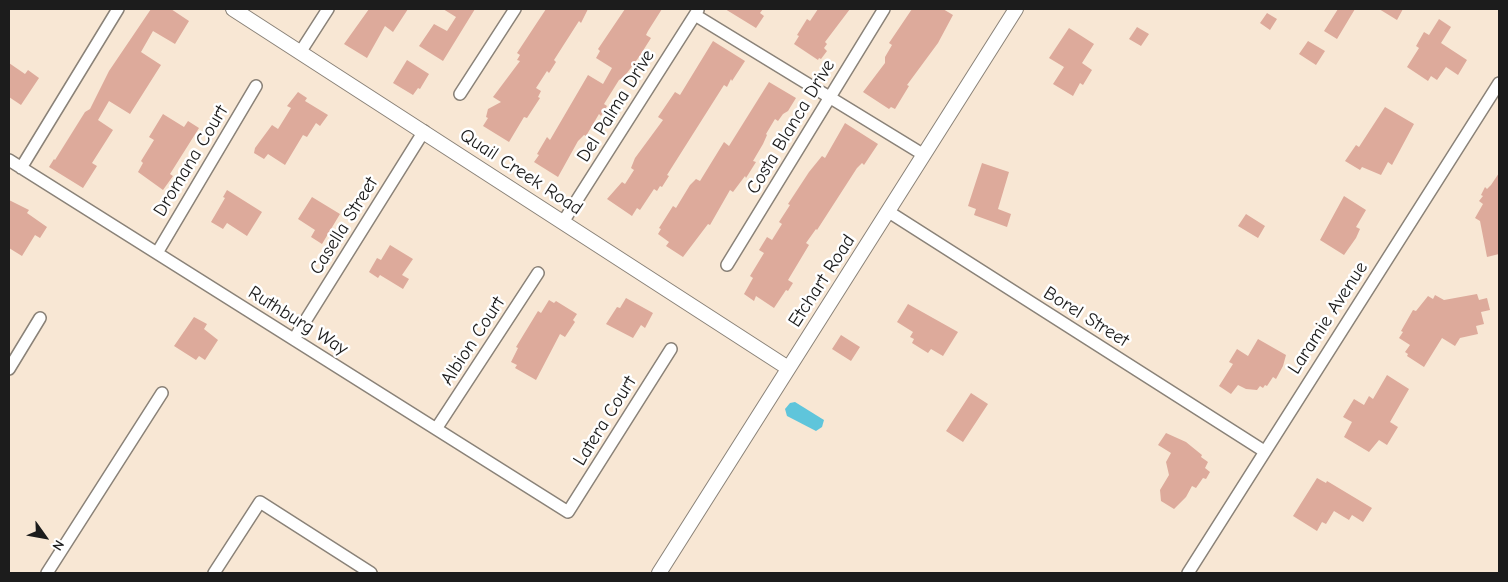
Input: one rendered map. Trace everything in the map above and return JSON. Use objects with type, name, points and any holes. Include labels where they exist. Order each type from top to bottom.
[{"type":"street","points":[[21,168],[118,9]]},
{"type":"street","name":"Quail Creek Road","points":[[233,9],[301,51],[788,368]]},
{"type":"street","points":[[301,51],[328,9]]},
{"type":"street","points":[[460,94],[515,9]]},
{"type":"street","name":"Costa Blanca Drive","points":[[727,265],[884,9]]},
{"type":"street","name":"Etchart Road","points":[[659,573],[1016,9]]},
{"type":"street","points":[[697,12],[924,155]]},
{"type":"street","name":"Del Palma Drive","points":[[563,222],[697,12]]},
{"type":"street","name":"Laramie Avenue","points":[[1188,573],[1499,83]]},
{"type":"street","name":"Dromana Court","points":[[157,253],[256,86]]},
{"type":"street","name":"Casella Street","points":[[294,339],[424,131]]},
{"type":"street","name":"Ruthburg Way","points":[[9,160],[568,512]]},
{"type":"street","name":"Borel Street","points":[[889,212],[1264,451]]},
{"type":"street","name":"Albion Court","points":[[436,429],[538,273]]},
{"type":"street","points":[[9,369],[40,318]]},
{"type":"street","name":"Latera Court","points":[[568,512],[671,349]]},
{"type":"street","points":[[48,573],[162,393]]},
{"type":"street","points":[[214,573],[260,502],[371,573]]},
{"type":"water","points":[[795,402],[824,420],[822,427],[816,431],[787,416],[785,409],[790,403]]},
{"type":"building","points":[[151,9],[171,9],[189,21],[175,44],[153,31],[141,52],[161,65],[130,114],[109,101],[98,120],[113,130],[92,163],[97,166],[83,188],[49,167],[85,112],[90,109],[109,71]]},
{"type":"building","points":[[369,9],[408,9],[393,32],[385,26],[367,58],[344,44]]},
{"type":"building","points":[[443,9],[475,9],[443,61],[419,46],[434,24],[447,31],[456,17]]},
{"type":"building","points":[[546,9],[588,9],[581,23],[579,21],[554,60],[556,62],[549,73],[547,71],[536,88],[541,91],[538,97],[540,98],[527,118],[524,117],[509,142],[483,126],[488,118],[486,117],[488,109],[501,102],[493,97],[520,61],[517,60],[520,55],[517,53]]},
{"type":"building","points":[[625,9],[662,9],[646,35],[651,38],[624,77],[619,80],[604,104],[607,106],[601,116],[599,114],[586,136],[584,135],[578,141],[558,177],[534,162],[539,155],[537,154],[547,137],[550,140],[588,75],[603,84],[612,68],[596,58],[600,51],[598,49]]},
{"type":"building","points":[[725,9],[763,9],[760,13],[764,16],[756,28]]},
{"type":"building","points":[[818,9],[850,9],[825,42],[827,44],[824,48],[827,51],[818,60],[794,44],[807,19],[810,21]]},
{"type":"building","points":[[912,9],[943,9],[953,15],[938,43],[907,85],[909,86],[895,109],[891,107],[889,109],[863,92],[885,63],[885,57],[892,45],[889,43]]},
{"type":"building","points":[[1338,9],[1355,9],[1337,39],[1324,31]]},
{"type":"building","points":[[1379,9],[1403,9],[1397,20]]},
{"type":"building","points":[[1267,13],[1277,19],[1270,30],[1260,23]]},
{"type":"building","points":[[1439,19],[1451,27],[1441,43],[1467,60],[1458,75],[1446,67],[1437,80],[1431,76],[1428,81],[1407,67],[1419,48],[1416,46],[1424,32],[1429,35]]},
{"type":"building","points":[[1137,27],[1149,34],[1141,46],[1129,39]]},
{"type":"building","points":[[1069,28],[1094,44],[1082,63],[1092,70],[1083,85],[1080,83],[1073,96],[1053,84],[1064,67],[1049,58]]},
{"type":"building","points":[[713,41],[745,61],[727,87],[724,85],[667,175],[669,176],[662,187],[660,186],[657,191],[654,189],[640,210],[637,208],[632,216],[607,199],[622,182],[625,184],[634,170],[631,168],[635,158],[663,120],[658,117],[675,92],[680,95]]},
{"type":"building","points":[[1308,41],[1325,51],[1316,65],[1299,54]]},
{"type":"building","points":[[407,60],[429,74],[420,89],[418,88],[413,95],[393,83]]},
{"type":"building","points":[[9,63],[25,74],[28,70],[39,78],[21,105],[9,97]]},
{"type":"building","points":[[769,82],[796,98],[788,111],[778,121],[775,119],[753,161],[756,162],[746,178],[745,176],[733,192],[730,190],[710,225],[708,224],[683,257],[666,246],[669,242],[658,234],[661,229],[659,228],[673,206],[676,208],[690,185],[696,179],[700,181],[724,142],[729,146]]},
{"type":"building","points":[[298,92],[307,98],[305,101],[328,115],[320,126],[316,123],[307,137],[303,135],[285,165],[268,154],[264,159],[254,153],[255,148],[272,125],[278,129],[291,108],[287,106]]},
{"type":"building","points":[[1385,107],[1414,124],[1392,165],[1388,162],[1381,175],[1362,167],[1360,170],[1345,161],[1356,145],[1359,147]]},
{"type":"building","points":[[163,114],[184,127],[188,121],[199,128],[170,174],[173,176],[163,190],[138,172],[143,163],[141,161],[154,140],[149,137]]},
{"type":"building","points":[[845,123],[878,144],[864,165],[862,163],[857,168],[817,230],[806,243],[809,245],[788,280],[793,283],[788,291],[786,290],[774,308],[756,296],[754,301],[744,294],[753,278],[750,276],[764,253],[759,250],[767,237],[772,240],[782,224],[779,222],[790,205],[788,204],[809,172],[822,156],[825,158]]},
{"type":"building","points":[[982,163],[1009,172],[998,209],[1011,214],[1007,227],[974,215],[976,209],[968,206]]},
{"type":"building","points":[[1499,173],[1499,254],[1487,257],[1480,221],[1475,218],[1483,204],[1479,201],[1483,196],[1481,195],[1485,187],[1487,189]]},
{"type":"building","points":[[227,190],[262,212],[247,236],[227,223],[223,229],[211,222],[225,198],[223,197]]},
{"type":"building","points":[[1344,196],[1366,210],[1356,227],[1360,229],[1356,238],[1344,255],[1320,240]]},
{"type":"building","points":[[312,197],[340,214],[322,244],[311,237],[315,230],[298,219]]},
{"type":"building","points":[[9,200],[29,210],[27,213],[47,227],[40,238],[35,235],[22,256],[9,248]]},
{"type":"building","points":[[1246,214],[1265,226],[1258,238],[1238,226]]},
{"type":"building","points":[[390,245],[413,259],[402,275],[409,279],[403,289],[380,275],[378,278],[369,272],[377,258],[381,260]]},
{"type":"building","points":[[1477,294],[1479,300],[1487,298],[1490,310],[1481,312],[1484,324],[1476,326],[1478,334],[1460,338],[1455,346],[1442,338],[1424,367],[1407,356],[1408,354],[1405,352],[1410,345],[1399,338],[1403,332],[1401,331],[1413,310],[1416,311],[1428,296],[1433,299],[1435,295],[1444,300]]},
{"type":"building","points":[[626,298],[653,313],[645,328],[641,325],[633,338],[606,324],[617,307],[620,308]]},
{"type":"building","points":[[549,300],[554,303],[556,301],[577,314],[573,320],[575,322],[565,337],[560,334],[536,380],[515,368],[517,365],[511,362],[518,348],[516,347],[538,311],[541,313]]},
{"type":"building","points":[[908,304],[958,332],[943,356],[931,349],[928,353],[912,343],[914,339],[910,337],[913,332],[897,322]]},
{"type":"building","points":[[194,317],[207,324],[204,329],[218,340],[205,360],[199,356],[196,360],[174,346]]},
{"type":"building","points":[[841,335],[860,347],[851,361],[832,349]]},
{"type":"building","points":[[1258,339],[1286,355],[1283,366],[1276,379],[1273,377],[1267,386],[1265,385],[1263,388],[1260,386],[1257,390],[1246,389],[1238,385],[1231,394],[1219,386],[1233,364],[1229,362],[1237,349],[1248,356]]},
{"type":"building","points":[[1387,375],[1409,389],[1390,422],[1398,427],[1387,445],[1379,440],[1369,452],[1344,437],[1352,422],[1343,417],[1354,399],[1364,405],[1369,396],[1373,399]]},
{"type":"building","points":[[971,393],[988,404],[963,442],[946,431]]},
{"type":"building","points":[[1166,433],[1186,442],[1202,455],[1201,457],[1208,462],[1205,468],[1210,472],[1206,479],[1203,478],[1196,488],[1192,486],[1186,497],[1174,509],[1161,501],[1160,490],[1169,475],[1166,462],[1171,453],[1158,445]]},
{"type":"building","points":[[1317,478],[1326,483],[1327,481],[1372,508],[1363,522],[1352,515],[1349,520],[1334,511],[1326,524],[1322,522],[1317,531],[1293,516]]}]
